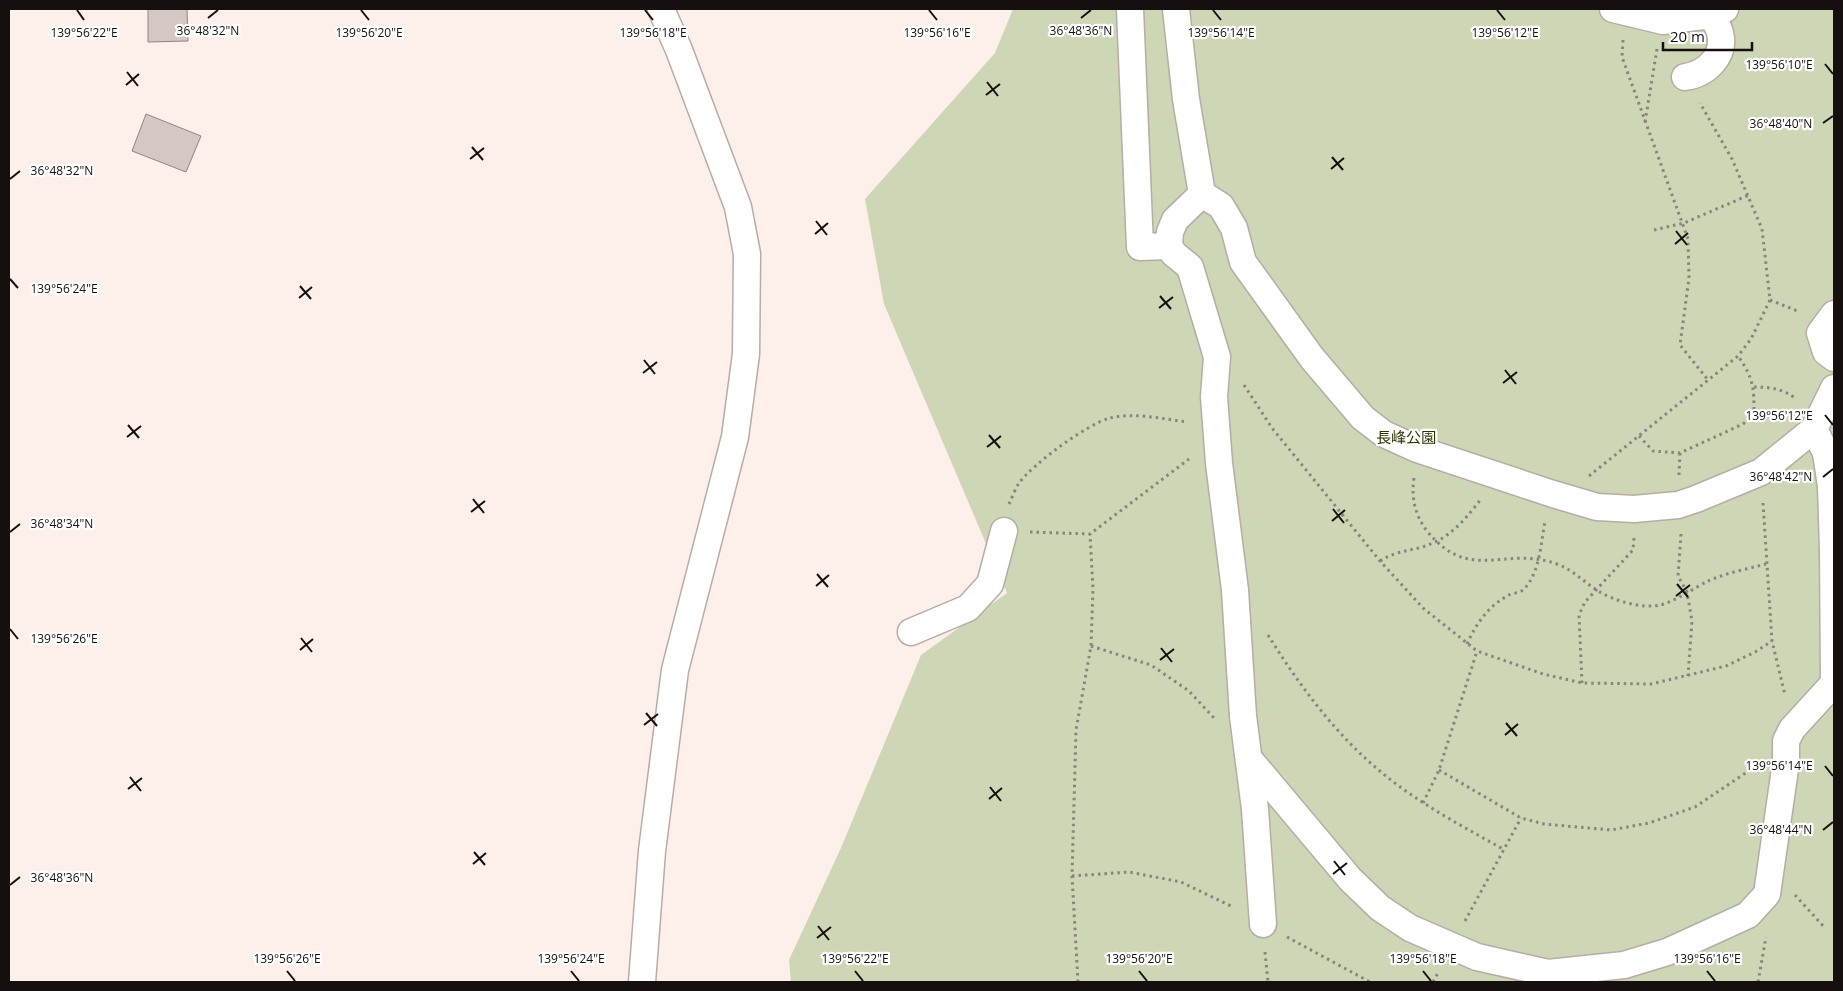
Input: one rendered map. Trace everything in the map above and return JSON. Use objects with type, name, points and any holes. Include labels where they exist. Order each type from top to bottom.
[{"type":"street","points":[[642,982],[652,851],[675,670],[735,437],[746,354],[747,254],[738,207],[679,50],[661,9]]},
{"type":"street","points":[[1130,9],[1140,247],[1169,246]]},
{"type":"street","points":[[1176,9],[1186,99],[1202,194],[1221,206],[1229,217],[1243,262],[1312,358],[1363,418],[1384,434],[1417,449],[1597,507],[1634,510],[1678,505],[1761,472],[1816,423],[1834,388]]},
{"type":"street","points":[[1620,11],[1655,19],[1677,20],[1718,12],[1719,52],[1710,67],[1698,75],[1685,77]]},
{"type":"street","points":[[1202,194],[1175,220],[1170,232],[1169,246],[1174,254],[1190,268],[1217,357],[1214,397],[1235,590],[1242,716],[1250,760],[1263,924]]},
{"type":"street","points":[[1834,314],[1820,333],[1826,352],[1834,358]]},
{"type":"street","points":[[1250,760],[1350,879],[1380,908],[1410,928],[1477,957],[1548,973],[1624,965],[1667,952],[1748,915],[1767,894],[1789,735],[1834,683],[1834,550],[1831,486],[1826,453],[1816,423]]},
{"type":"street","points":[[911,632],[968,608],[990,584],[1004,531]]},
{"type":"path","points":[[1620,11],[1622,57],[1688,239],[1689,278],[1680,345],[1708,380]]},
{"type":"path","points":[[1645,122],[1655,57],[1661,34],[1655,19]]},
{"type":"path","points":[[1467,644],[1476,624],[1489,610],[1509,595],[1522,590],[1533,574],[1538,559],[1545,517],[1558,495],[1639,436],[1738,356],[1751,339],[1770,300],[1762,229],[1732,159],[1685,77]]},
{"type":"path","points":[[1654,230],[1684,224],[1749,195]]},
{"type":"path","points":[[1639,436],[1653,451],[1680,454],[1743,424],[1754,415],[1754,387],[1750,374],[1738,356]]},
{"type":"path","points":[[1217,357],[1240,379],[1272,428],[1380,561],[1423,608],[1477,651],[1543,674],[1582,683],[1651,684],[1726,666],[1755,652],[1772,641]]},
{"type":"path","points":[[1754,387],[1768,387],[1787,392],[1816,423]]},
{"type":"path","points":[[1139,416],[1217,431],[1090,534],[1004,531],[1008,507],[1019,483],[1080,432],[1110,418],[1139,416]]},
{"type":"path","points":[[1417,449],[1412,495],[1419,521],[1436,542],[1448,553],[1470,561],[1538,559],[1569,569],[1597,591],[1632,604],[1651,605],[1660,605],[1728,573],[1766,564]]},
{"type":"path","points":[[1680,454],[1678,505],[1681,524],[1678,576],[1687,592],[1692,620],[1688,676]]},
{"type":"path","points":[[1439,770],[1521,818],[1544,824],[1611,830],[1649,823],[1695,807],[1743,776],[1789,735],[1772,641],[1761,472]]},
{"type":"path","points":[[1380,561],[1395,551],[1436,542],[1455,529],[1476,506],[1498,476]]},
{"type":"path","points":[[1582,683],[1579,615],[1585,602],[1633,550],[1634,510]]},
{"type":"path","points":[[1078,982],[1072,876],[1076,730],[1091,646],[1093,589],[1090,534]]},
{"type":"path","points":[[1266,633],[1306,691],[1336,728],[1381,772],[1423,803],[1503,849]]},
{"type":"path","points":[[1091,646],[1151,666],[1190,691],[1216,720]]},
{"type":"path","points":[[1423,803],[1439,770],[1477,651]]},
{"type":"path","points":[[1433,982],[1521,818]]},
{"type":"path","points":[[1771,871],[1786,884],[1824,928]]},
{"type":"path","points":[[1072,876],[1129,872],[1181,882],[1370,982]]},
{"type":"path","points":[[1755,982],[1759,977]]},
{"type":"green space","name":"長峰公園","points":[[1013,9],[1834,9],[1834,982],[791,982],[789,960],[841,848],[921,655],[1007,593],[884,304],[865,199],[995,53]]},
{"type":"building","points":[[148,9],[187,9],[188,41],[148,42]]},
{"type":"building","points":[[146,114],[201,136],[186,172],[132,151]]}]
